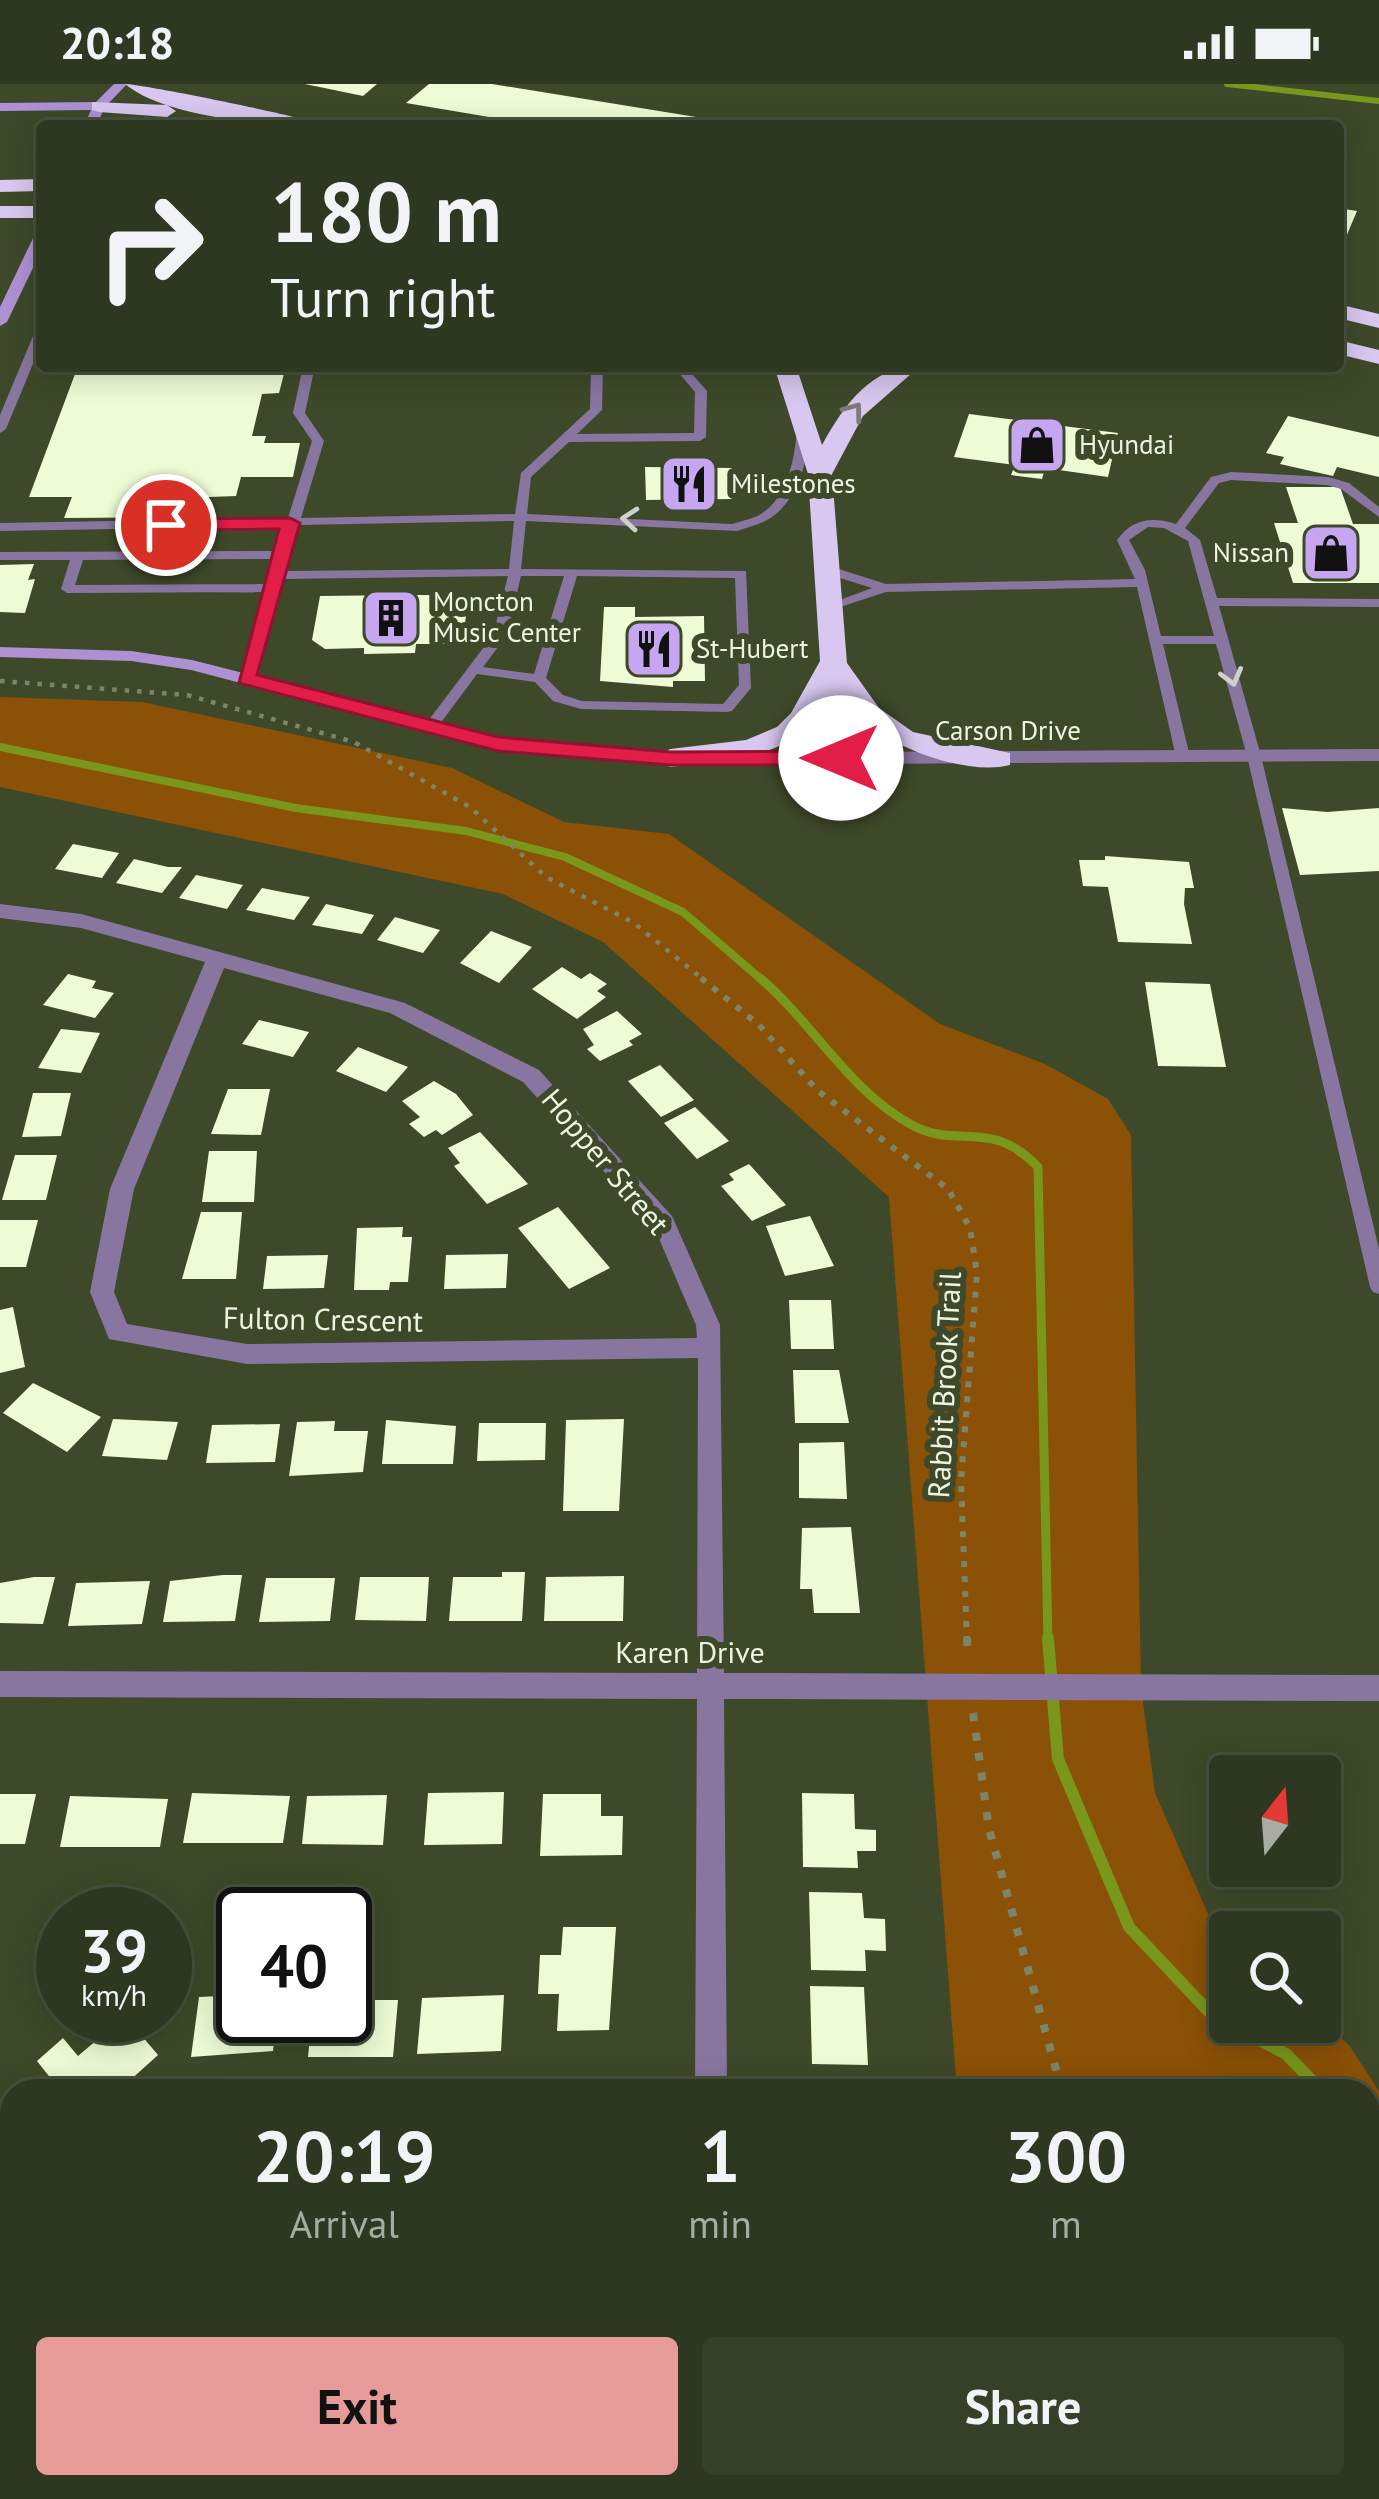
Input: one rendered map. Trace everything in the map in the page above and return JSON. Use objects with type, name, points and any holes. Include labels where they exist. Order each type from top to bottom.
[{"type":"highway","points":[[134,84],[173,101],[281,120]]},
{"type":"highway","points":[[89,103],[233,120]]},
{"type":"highway","points":[[0,186],[36,185]]},
{"type":"highway","points":[[0,212],[36,212]]},
{"type":"highway","points":[[1344,314],[1379,321]]},
{"type":"highway","points":[[1344,352],[1379,360]]},
{"type":"highway","points":[[787,372],[820,474],[841,758]]},
{"type":"highway","points":[[820,474],[845,421],[878,382],[897,372]]},
{"type":"highway","points":[[670,758],[751,746],[792,731],[815,706],[830,653]]},
{"type":"highway","points":[[830,653],[858,706],[892,734],[1000,759]]},
{"type":"street","points":[[0,108],[89,103],[121,84]]},
{"type":"street","points":[[0,108],[34,102],[89,103]]},
{"type":"street","points":[[0,108],[50,120]]},
{"type":"street","points":[[0,322],[36,246]]},
{"type":"street","name":"Carson Drive","points":[[0,649],[130,656],[246,678],[498,744],[670,758],[1379,755]]},
{"type":"street","name":"Hopper Street","points":[[0,911],[81,921],[398,1008],[531,1076],[664,1222],[708,1324],[710,1348],[711,2079]]},
{"type":"street","name":"Fulton Crescent","points":[[218,957],[122,1190],[102,1292],[118,1332],[247,1354],[710,1348]]},
{"type":"street","name":"Karen Drive","points":[[0,1684],[1379,1688]]},
{"type":"lane","points":[[0,429],[36,342]]},
{"type":"lane","points":[[246,678],[318,440],[299,413],[308,372]]},
{"type":"lane","points":[[429,729],[500,635],[514,573],[525,476],[596,410],[597,372]]},
{"type":"lane","points":[[568,438],[700,437],[701,391],[684,372]]},
{"type":"lane","points":[[0,526],[615,518],[733,528],[765,517],[783,499],[800,462],[804,423]]},
{"type":"lane","points":[[1179,528],[1215,480],[1231,476],[1328,481],[1345,486],[1379,513]]},
{"type":"lane","points":[[1183,757],[1142,583],[1124,534],[1146,523],[1179,528],[1194,540],[1254,756],[1379,1287]]},
{"type":"lane","points":[[0,556],[284,555]]},
{"type":"lane","points":[[78,556],[67,589],[514,573],[741,574],[746,685],[727,708],[602,705],[558,698],[539,679],[475,670]]},
{"type":"lane","points":[[826,569],[885,588]]},
{"type":"lane","points":[[539,679],[572,572]]},
{"type":"lane","points":[[828,607],[885,588],[1142,583]]},
{"type":"lane","points":[[1211,602],[1379,603]]},
{"type":"lane","points":[[1156,640],[1222,640]]},
{"type":"path","name":"Rabbit Brook Trail","points":[[0,681],[121,686],[236,706],[354,742],[470,807],[545,877],[634,922],[759,1025],[818,1091],[948,1189],[970,1228],[977,1274],[961,1480],[969,1687],[989,1829],[1059,2079]]},
{"type":"shaded area","points":[[0,697],[142,702],[452,768],[564,822],[669,834],[940,1024],[1045,1064],[1108,1099],[1131,1135],[1141,1687],[1155,1793],[1209,1916],[1209,2043],[1341,2043],[1341,2038],[1371,2079],[956,2079],[889,1197],[603,942],[503,894],[0,787]]},
{"type":"building","points":[[305,84],[377,84],[363,96]]},
{"type":"building","points":[[429,84],[492,84],[696,117],[507,120],[406,103]]},
{"type":"building","points":[[1344,209],[1357,211],[1344,242]]},
{"type":"building","points":[[76,372],[284,372],[279,393],[262,394],[252,436],[266,436],[264,443],[300,443],[293,477],[241,477],[236,496],[209,497],[203,517],[64,518],[72,497],[29,497]]},
{"type":"building","name":"Hyundai","points":[[969,414],[1118,433],[1108,477],[1045,468],[1042,479],[1011,475],[1015,465],[954,457]]},
{"type":"building","points":[[1288,416],[1379,437],[1379,477],[1337,467],[1333,476],[1280,464],[1284,457],[1266,453]]},
{"type":"building","name":"Milestones","points":[[645,467],[732,468],[733,499],[646,500]]},
{"type":"building","name":"Nissan","points":[[1286,487],[1340,487],[1353,524],[1379,524],[1379,583],[1293,583],[1274,523],[1298,523]]},
{"type":"building","points":[[34,564],[28,580],[35,579],[25,613],[0,612],[0,565]]},
{"type":"building","name":"Moncton Music Center","points":[[468,595],[463,644],[416,644],[415,653],[364,654],[364,648],[325,649],[312,640],[320,596]]},
{"type":"building","name":"St-Hubert","points":[[604,607],[635,607],[635,617],[704,616],[705,681],[673,681],[673,687],[600,681]]},
{"type":"building","points":[[1282,808],[1327,812],[1379,808],[1379,871],[1300,875]]},
{"type":"building","points":[[73,844],[119,853],[102,878],[55,869]]},
{"type":"building","points":[[1105,856],[1189,862],[1194,888],[1185,888],[1184,904],[1192,944],[1118,942],[1108,887],[1083,886],[1079,860],[1105,860]]},
{"type":"building","points":[[134,859],[182,867],[162,893],[116,883]]},
{"type":"building","points":[[196,875],[243,885],[227,909],[179,898]]},
{"type":"building","points":[[262,888],[310,897],[294,920],[246,910]]},
{"type":"building","points":[[326,904],[374,915],[362,934],[312,925]]},
{"type":"building","points":[[395,917],[440,930],[423,953],[377,940]]},
{"type":"building","points":[[491,931],[532,947],[499,983],[460,963]]},
{"type":"building","points":[[562,967],[581,979],[590,973],[607,984],[597,991],[606,997],[577,1019],[532,989]]},
{"type":"building","points":[[68,974],[96,981],[92,988],[114,993],[95,1018],[43,1005]]},
{"type":"building","points":[[1145,982],[1210,984],[1226,1067],[1158,1066]]},
{"type":"building","points":[[617,1011],[642,1034],[629,1041],[633,1045],[600,1061],[587,1049],[594,1045],[583,1029]]},
{"type":"building","points":[[259,1020],[309,1032],[293,1057],[242,1044]]},
{"type":"building","points":[[61,1029],[100,1033],[81,1073],[38,1068]]},
{"type":"building","points":[[358,1047],[408,1067],[386,1092],[336,1071]]},
{"type":"building","points":[[660,1065],[694,1100],[661,1117],[628,1081]]},
{"type":"building","points":[[434,1081],[456,1094],[473,1115],[442,1135],[436,1130],[424,1137],[409,1124],[420,1117],[402,1101]]},
{"type":"building","points":[[228,1089],[270,1089],[261,1135],[211,1134]]},
{"type":"building","points":[[33,1093],[71,1093],[61,1136],[22,1137]]},
{"type":"building","points":[[695,1107],[729,1141],[697,1159],[664,1123]]},
{"type":"building","points":[[480,1132],[528,1184],[487,1204],[454,1166],[460,1163],[448,1148]]},
{"type":"building","points":[[209,1151],[257,1151],[254,1202],[202,1202]]},
{"type":"building","points":[[15,1155],[57,1155],[46,1200],[2,1200]]},
{"type":"building","points":[[749,1164],[786,1205],[752,1221],[721,1186],[734,1180],[729,1174]]},
{"type":"building","points":[[558,1207],[610,1268],[569,1289],[518,1228]]},
{"type":"building","points":[[201,1212],[242,1212],[236,1279],[182,1279]]},
{"type":"building","points":[[810,1216],[834,1266],[785,1276],[766,1226]]},
{"type":"building","points":[[0,1220],[38,1220],[26,1267],[0,1267]]},
{"type":"building","points":[[403,1227],[402,1237],[412,1237],[408,1282],[390,1282],[389,1290],[354,1290],[357,1228]]},
{"type":"building","points":[[508,1254],[506,1288],[444,1289],[446,1255]]},
{"type":"building","points":[[328,1255],[324,1288],[263,1289],[267,1256]]},
{"type":"building","points":[[789,1300],[831,1300],[834,1349],[791,1349]]},
{"type":"building","points":[[13,1307],[25,1367],[0,1373],[0,1310]]},
{"type":"building","points":[[793,1370],[839,1370],[849,1423],[795,1423]]},
{"type":"building","points":[[33,1383],[101,1417],[67,1452],[3,1413]]},
{"type":"building","points":[[113,1419],[178,1422],[167,1460],[102,1456]]},
{"type":"building","points":[[624,1419],[619,1511],[563,1511],[566,1420]]},
{"type":"building","points":[[386,1420],[456,1426],[453,1464],[382,1464]]},
{"type":"building","points":[[335,1421],[334,1431],[368,1431],[363,1472],[289,1476],[297,1422]]},
{"type":"building","points":[[479,1423],[546,1423],[545,1460],[477,1461]]},
{"type":"building","points":[[280,1424],[275,1462],[206,1463],[212,1425]]},
{"type":"building","points":[[844,1442],[847,1499],[799,1498],[799,1443]]},
{"type":"building","points":[[851,1527],[860,1613],[814,1613],[812,1589],[800,1589],[802,1528]]},
{"type":"building","points":[[502,1572],[525,1572],[522,1621],[449,1621],[453,1577],[502,1577]]},
{"type":"building","points":[[242,1575],[235,1621],[163,1622],[170,1581]]},
{"type":"building","points":[[624,1576],[623,1621],[544,1621],[546,1577]]},
{"type":"building","points":[[55,1577],[43,1624],[0,1623],[0,1583]]},
{"type":"building","points":[[360,1577],[429,1577],[426,1621],[355,1620]]},
{"type":"building","points":[[266,1578],[335,1578],[330,1621],[259,1622]]},
{"type":"building","points":[[150,1581],[142,1624],[68,1626],[76,1583]]},
{"type":"building","points":[[504,1792],[502,1844],[424,1845],[428,1793]]},
{"type":"building","points":[[192,1793],[290,1796],[283,1843],[183,1843]]},
{"type":"building","points":[[802,1793],[854,1794],[855,1829],[876,1830],[876,1851],[857,1851],[858,1868],[803,1867]]},
{"type":"building","points":[[0,1794],[36,1794],[25,1844],[0,1844]]},
{"type":"building","points":[[543,1794],[601,1794],[601,1816],[623,1816],[622,1855],[540,1856]]},
{"type":"building","points":[[387,1795],[383,1845],[302,1844],[307,1796]]},
{"type":"building","points":[[70,1796],[168,1799],[160,1847],[60,1847]]},
{"type":"building","points":[[809,1892],[862,1893],[864,1918],[885,1919],[886,1951],[865,1950],[866,1971],[811,1970]]},
{"type":"building","points":[[563,1927],[616,1927],[609,2030],[557,2031],[559,1994],[538,1994],[540,1955],[561,1955]]},
{"type":"building","points":[[810,1986],[864,1987],[868,2065],[812,2064]]},
{"type":"building","points":[[504,1995],[501,2051],[417,2054],[422,1998]]},
{"type":"building","points":[[216,1996],[216,2043],[274,2043],[273,2051],[191,2057],[199,1997]]},
{"type":"building","points":[[372,2000],[398,2000],[393,2057],[308,2057],[309,2043],[372,2043]]},
{"type":"building","points":[[57,2043],[67,2043],[78,2056],[93,2043],[148,2043],[158,2055],[131,2079],[51,2079],[37,2061]]},
{"type":"waterway","points":[[1227,84],[1379,101]]},
{"type":"waterway","points":[[0,747],[296,808],[466,831],[565,857],[683,912],[763,981]]},
{"type":"waterway","points":[[760,978],[890,1111],[929,1132],[1005,1143],[1038,1167],[1048,1641]]},
{"type":"waterway","points":[[1048,1638],[1058,1759],[1129,1927],[1211,2014],[1286,2054],[1310,2079]]},
{"type":"place","name":"Hyundai","points":[[1037,445]]},
{"type":"place","name":"Milestones","points":[[689,484]]},
{"type":"place","name":"Nissan","points":[[1331,553]]},
{"type":"place","name":"Moncton Music Center","points":[[391,618]]},
{"type":"place","name":"St-Hubert","points":[[654,649]]},
{"type":"route","points":[[166,525],[290,523],[246,678],[498,744],[670,758],[841,758]]}]
